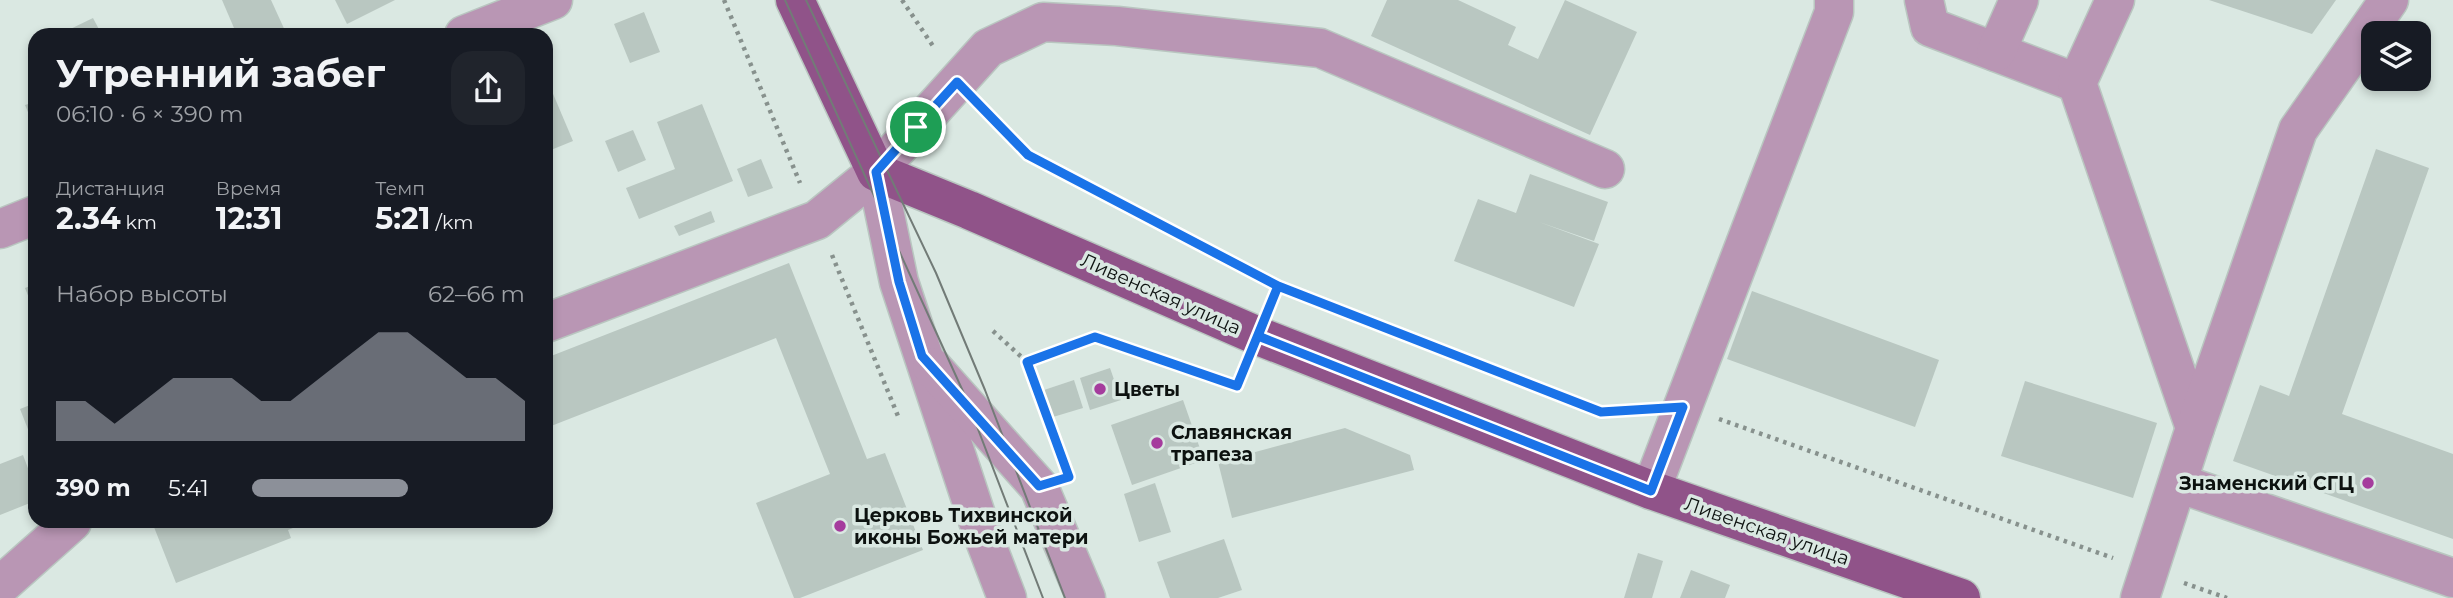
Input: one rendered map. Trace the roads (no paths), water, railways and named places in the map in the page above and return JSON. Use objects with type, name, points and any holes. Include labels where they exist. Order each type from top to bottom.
[{"type":"main road","points":[[794,0],[876,172]]},
{"type":"main road","name":"Ливенская улица","points":[[876,172],[1258,336],[1651,491],[1961,598]]},
{"type":"street","points":[[482,28],[554,0]]},
{"type":"street","points":[[1651,491],[1834,12],[1834,0]]},
{"type":"street","points":[[1924,0],[1930,27],[2077,83]]},
{"type":"street","points":[[1996,52],[2019,0]]},
{"type":"street","points":[[2115,0],[2077,83],[2195,428]]},
{"type":"street","points":[[2145,584],[2195,428],[2298,130],[2389,0]]},
{"type":"street","points":[[553,320],[817,220],[876,172],[988,48],[1043,22],[1117,26],[1320,48],[1605,169]]},
{"type":"street","points":[[876,172],[899,282],[977,517],[1007,598]]},
{"type":"street","points":[[0,229],[28,218]]},
{"type":"street","points":[[922,356],[1039,486],[1086,598]]},
{"type":"street","points":[[2178,482],[2453,578]]},
{"type":"street","points":[[0,586],[65,528]]},
{"type":"tram line","points":[[785,0],[966,398],[1043,598]]},
{"type":"tram line","points":[[806,0],[936,273],[985,390],[1065,598]]},
{"type":"place","name":"Цветы","points":[[1100,389]]},
{"type":"place","name":"Славянская трапеза","points":[[1157,443]]},
{"type":"place","name":"Знаменский СГЦ","points":[[2368,483]]},
{"type":"place","name":"Церковь Тихвинской иконы Божьей матери","points":[[840,526]]}]
